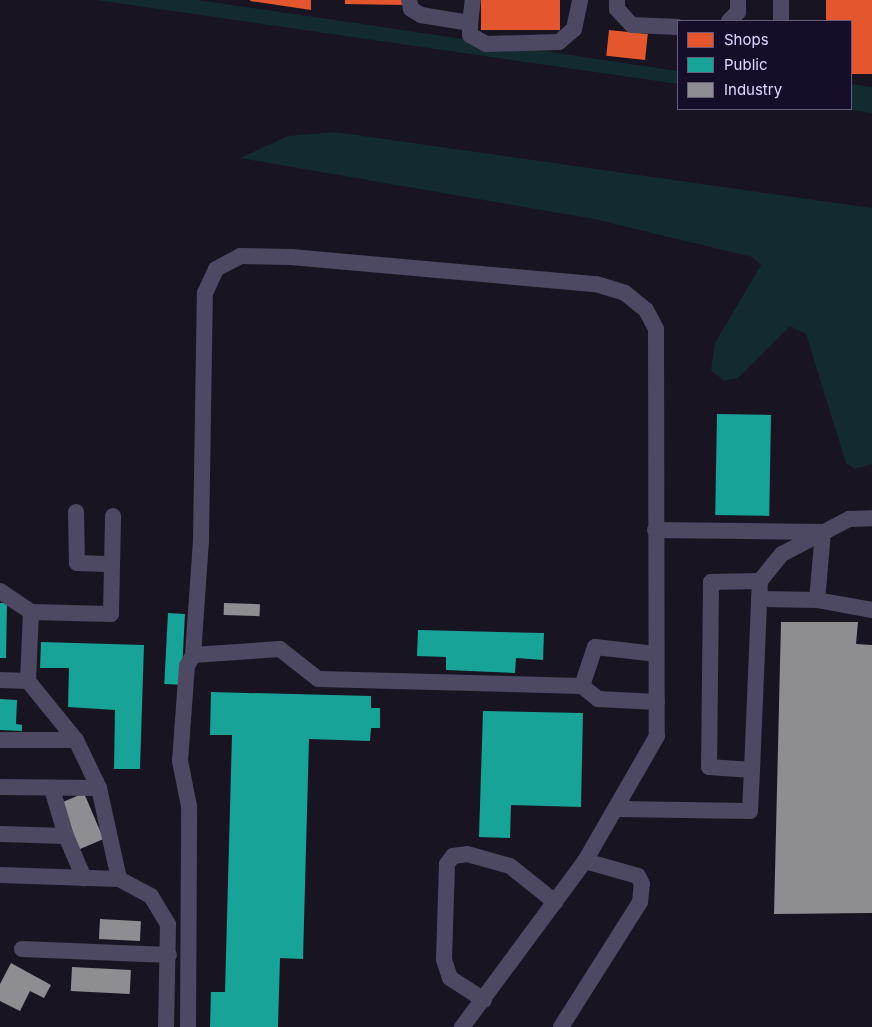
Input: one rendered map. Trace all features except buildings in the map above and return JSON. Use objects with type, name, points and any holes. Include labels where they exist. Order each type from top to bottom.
[{"type":"street","points":[[409,0],[411,9],[421,15],[470,23]]},
{"type":"street","points":[[474,0],[470,35],[486,44],[559,42],[574,29],[580,0]]},
{"type":"street","points":[[617,0],[616,9],[632,25],[677,27]]},
{"type":"street","points":[[730,20],[738,12],[738,0]]},
{"type":"street","points":[[781,0],[781,20]]},
{"type":"street","points":[[188,1027],[189,806],[180,760],[187,666],[193,655],[201,540],[205,293],[216,269],[240,256],[596,284],[625,293],[646,310],[656,329],[657,736],[617,809],[585,861],[484,1000],[462,1027]]},
{"type":"street","points":[[76,512],[77,563],[112,564]]},
{"type":"street","points":[[0,591],[31,612],[111,614],[113,516]]},
{"type":"street","points":[[617,809],[750,811],[760,581],[782,554],[850,519],[872,518]]},
{"type":"street","points":[[655,530],[823,532]]},
{"type":"street","points":[[817,600],[823,532]]},
{"type":"street","points":[[752,770],[709,767],[711,582],[760,581]]},
{"type":"street","points":[[759,599],[817,600],[872,610]]},
{"type":"street","points":[[31,612],[28,681],[76,740],[99,788],[119,879]]},
{"type":"street","points":[[582,686],[596,647],[656,654]]},
{"type":"street","points":[[193,655],[280,649],[318,679],[582,686],[598,699],[657,702]]},
{"type":"street","points":[[0,680],[28,681]]},
{"type":"street","points":[[0,740],[76,740]]},
{"type":"street","points":[[0,787],[99,788]]},
{"type":"street","points":[[52,789],[66,836],[84,878]]},
{"type":"street","points":[[0,834],[66,836]]},
{"type":"street","points":[[484,1000],[450,978],[444,959],[447,864],[453,856],[467,854],[510,866],[555,902]]},
{"type":"street","points":[[561,1027],[640,902],[642,884],[638,876],[585,861]]},
{"type":"street","points":[[0,875],[119,879],[146,893],[164,914],[169,955],[166,1027]]},
{"type":"street","points":[[22,949],[169,955]]},
{"type":"green space","points":[[96,0],[197,0],[315,17],[677,71],[677,84]]},
{"type":"green space","points":[[852,84],[872,87],[872,113],[850,110],[852,110]]},
{"type":"green space","points":[[335,132],[872,208],[872,464],[855,469],[846,463],[806,334],[790,326],[738,378],[724,381],[711,370],[715,343],[761,265],[752,257],[594,219],[240,158],[288,136]]}]
